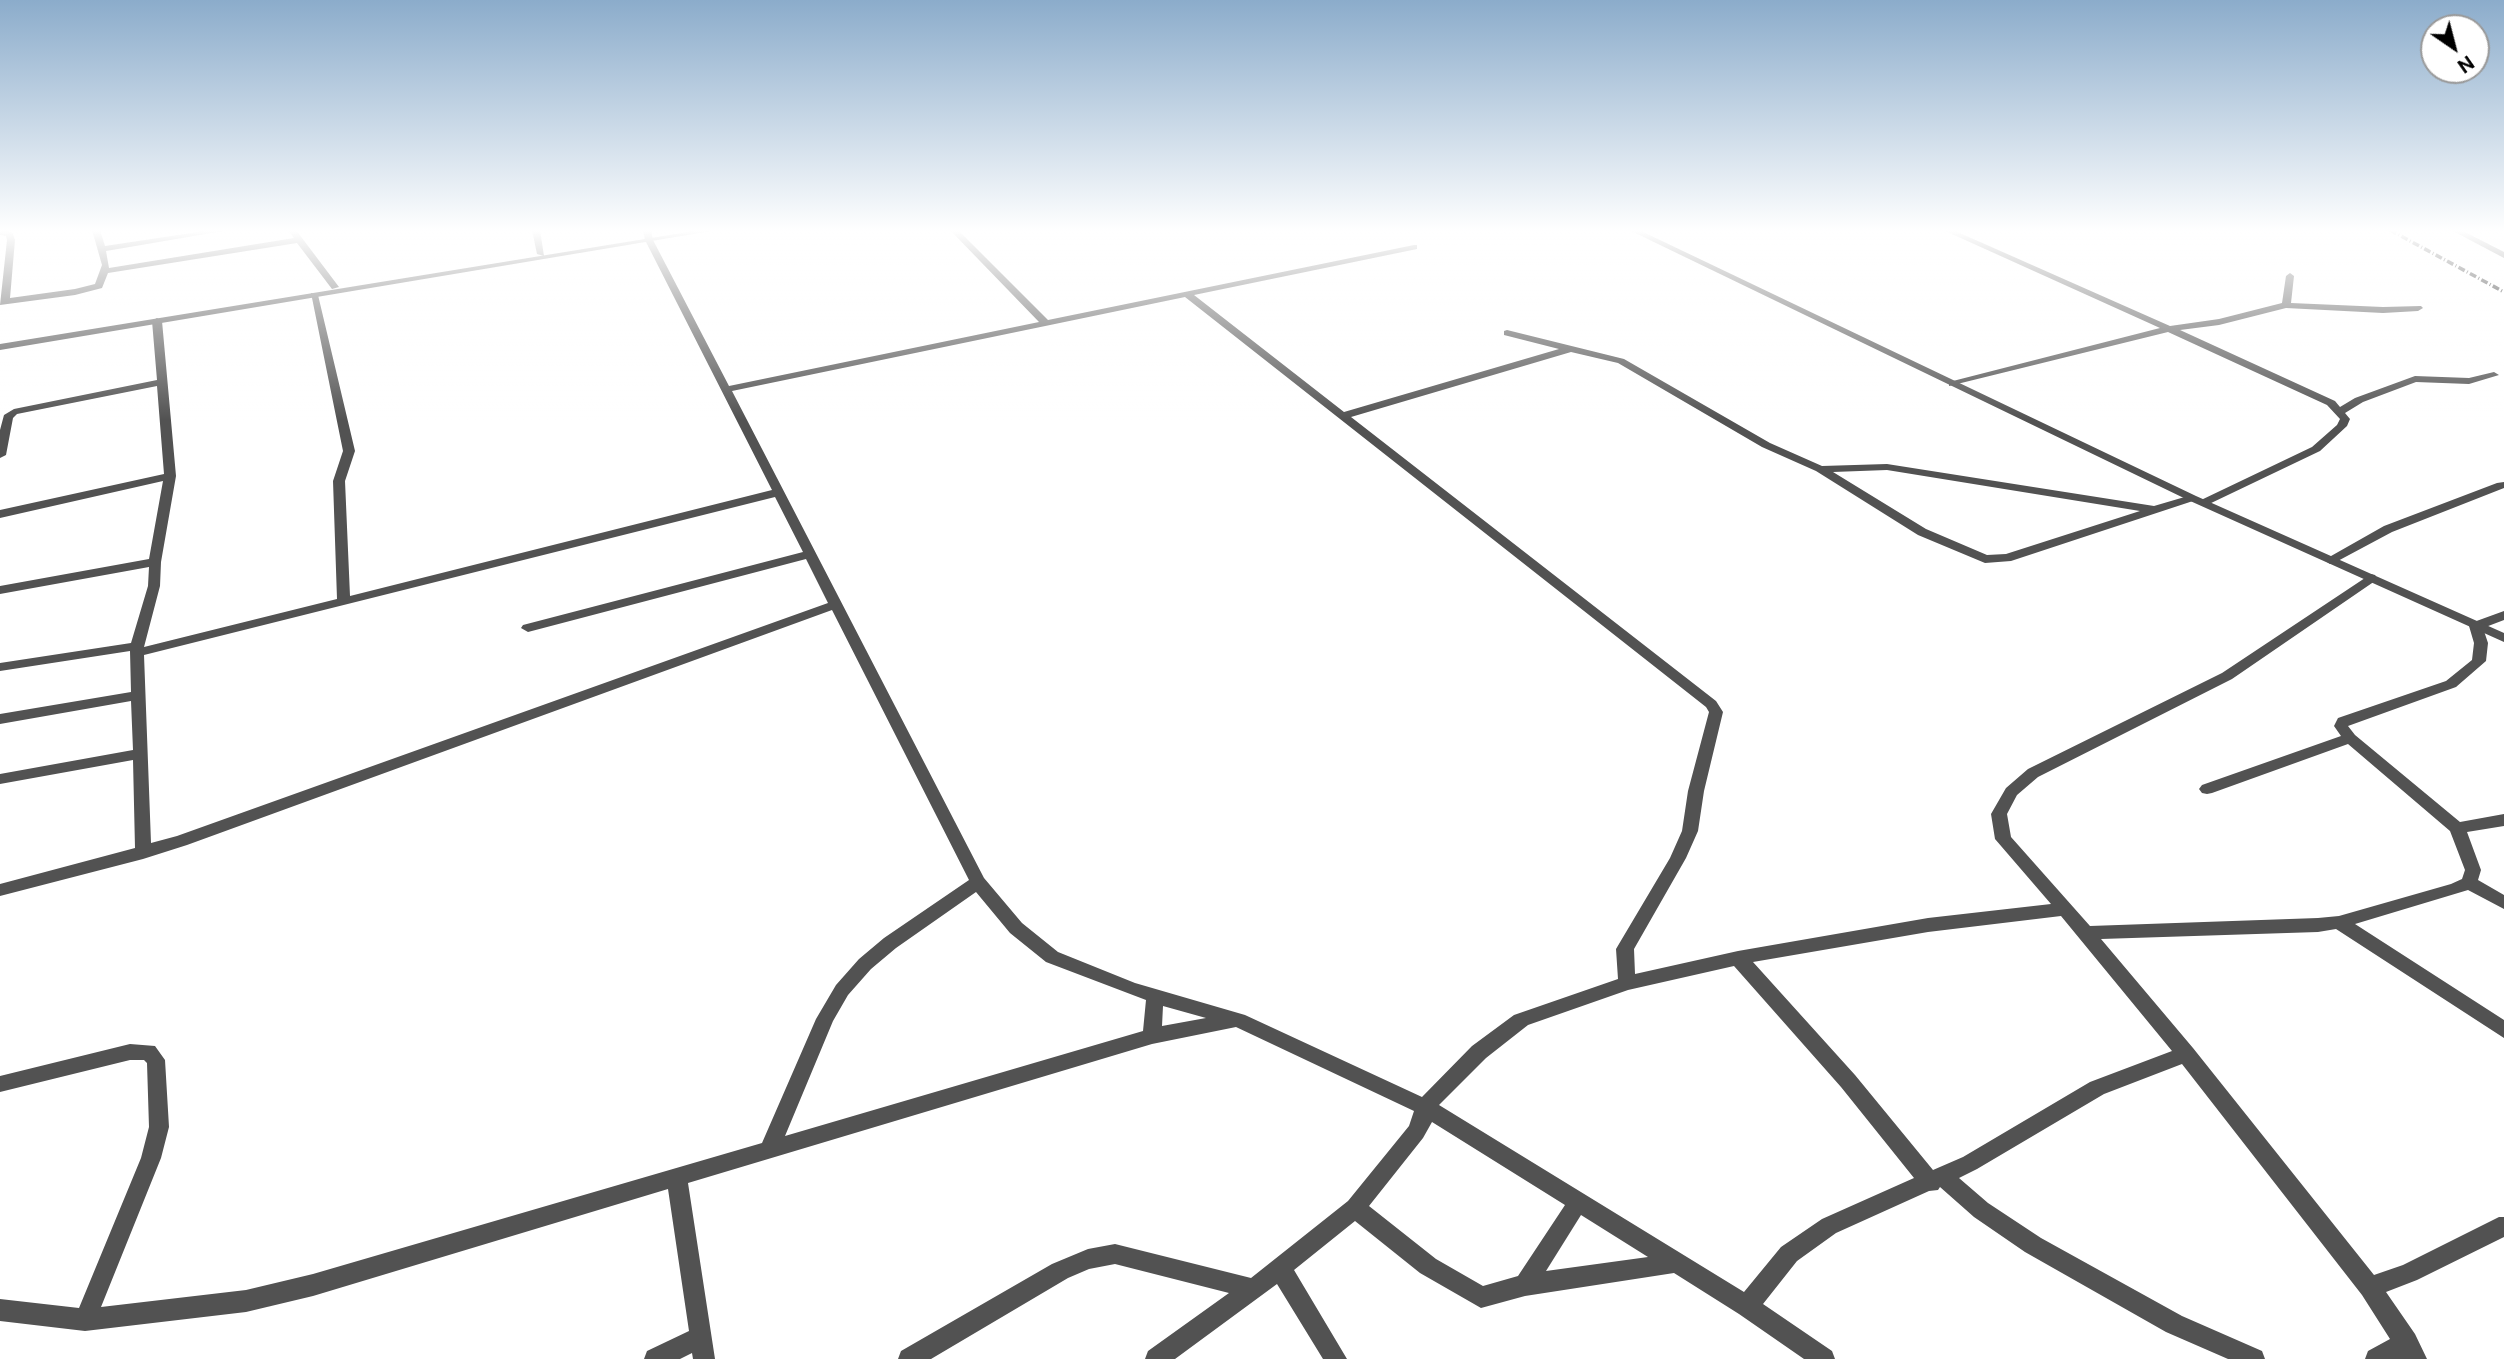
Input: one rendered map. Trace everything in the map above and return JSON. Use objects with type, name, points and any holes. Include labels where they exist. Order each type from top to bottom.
[{"type":"street","points":[[2,302],[60,293]]},
{"type":"street","points":[[0,344],[297,293]]},
{"type":"street","points":[[0,344],[323,293]]},
{"type":"street","points":[[678,293],[978,882],[1016,928],[1052,957],[1154,996],[1238,1020],[1425,1107],[1747,1306],[1824,1359]]},
{"type":"street","points":[[1017,293],[1046,323]]},
{"type":"street","points":[[1765,293],[2198,500],[2504,638]]},
{"type":"street","points":[[1507,333],[1621,361],[1766,445],[1820,469],[1922,531],[1985,559],[2007,558],[2153,509],[2198,500],[2316,449],[2342,426],[2346,419],[2341,411],[2319,398],[2089,293]]},
{"type":"street","points":[[2286,305],[2288,293]]},
{"type":"street","points":[[727,389],[1187,294],[1711,704],[1716,712],[1696,791],[1690,831],[1678,858],[1625,949],[1627,984]]},
{"type":"street","points":[[314,295],[349,451],[339,481],[344,601]]},
{"type":"street","points":[[1953,384],[2169,329],[2219,322],[2286,305],[2383,310],[2417,308]]},
{"type":"street","points":[[143,853],[137,649],[154,586],[155,562],[170,476],[157,321]]},
{"type":"street","points":[[1342,415],[1573,348]]},
{"type":"street","points":[[2341,411],[2359,400],[2415,379],[2469,381],[2494,375]]},
{"type":"street","points":[[0,454],[8,417],[13,412],[163,382]]},
{"type":"street","points":[[1820,469],[1887,467],[2153,509]]},
{"type":"street","points":[[0,514],[170,476]]},
{"type":"street","points":[[2330,560],[2388,529],[2501,485]]},
{"type":"street","points":[[0,667],[137,649],[344,601],[779,492]]},
{"type":"street","points":[[528,628],[811,554]]},
{"type":"street","points":[[0,590],[155,562]]},
{"type":"street","points":[[2371,578],[2227,676],[2034,773],[2011,792],[1999,814],[2003,839],[2086,933],[2186,1054],[2370,1287],[2412,1351],[2376,1359]]},
{"type":"street","points":[[0,891],[143,853],[837,604]]},
{"type":"street","points":[[2476,626],[2504,615]]},
{"type":"street","points":[[2086,933],[2339,922],[2454,890],[2469,883],[2473,870],[2457,828],[2350,738],[2341,726],[2343,721],[2451,684],[2466,673],[2479,661],[2481,643],[2476,626]]},
{"type":"street","points":[[0,719],[139,695]]},
{"type":"street","points":[[2207,789],[2350,738]]},
{"type":"street","points":[[0,779],[140,754]]},
{"type":"street","points":[[2457,828],[2504,820]]},
{"type":"street","points":[[769,1150],[825,1019],[842,990],[865,964],[890,943],[978,882]]},
{"type":"street","points":[[2469,883],[2504,903]]},
{"type":"street","points":[[1156,1359],[1254,1289],[1355,1208],[1416,1132],[1422,1122],[1425,1107],[1479,1052],[1521,1020],[1627,984],[1738,958],[1928,925],[2064,909]]},
{"type":"street","points":[[2339,922],[2504,1030]]},
{"type":"street","points":[[1738,958],[1760,986],[1937,1180],[2033,1245],[2174,1324],[2254,1359]]},
{"type":"street","points":[[1152,1036],[1154,996]]},
{"type":"street","points":[[0,1310],[85,1320],[246,1301],[313,1284],[1152,1036],[1238,1020]]},
{"type":"street","points":[[0,1084],[130,1052],[148,1052],[156,1060],[159,1127],[151,1158],[85,1320]]},
{"type":"street","points":[[1747,1306],[1789,1254],[1829,1226],[1937,1180],[2097,1088],[2186,1054]]},
{"type":"street","points":[[655,1359],[702,1348],[677,1177]]},
{"type":"street","points":[[1525,1285],[1578,1202]]},
{"type":"street","points":[[1355,1208],[1428,1266],[1482,1297],[1525,1285],[1674,1263]]},
{"type":"street","points":[[2370,1287],[2409,1273],[2504,1227]]},
{"type":"street","points":[[909,1359],[1087,1258],[1115,1254],[1254,1289]]},
{"type":"street","points":[[1280,1268],[1336,1359]]}]
